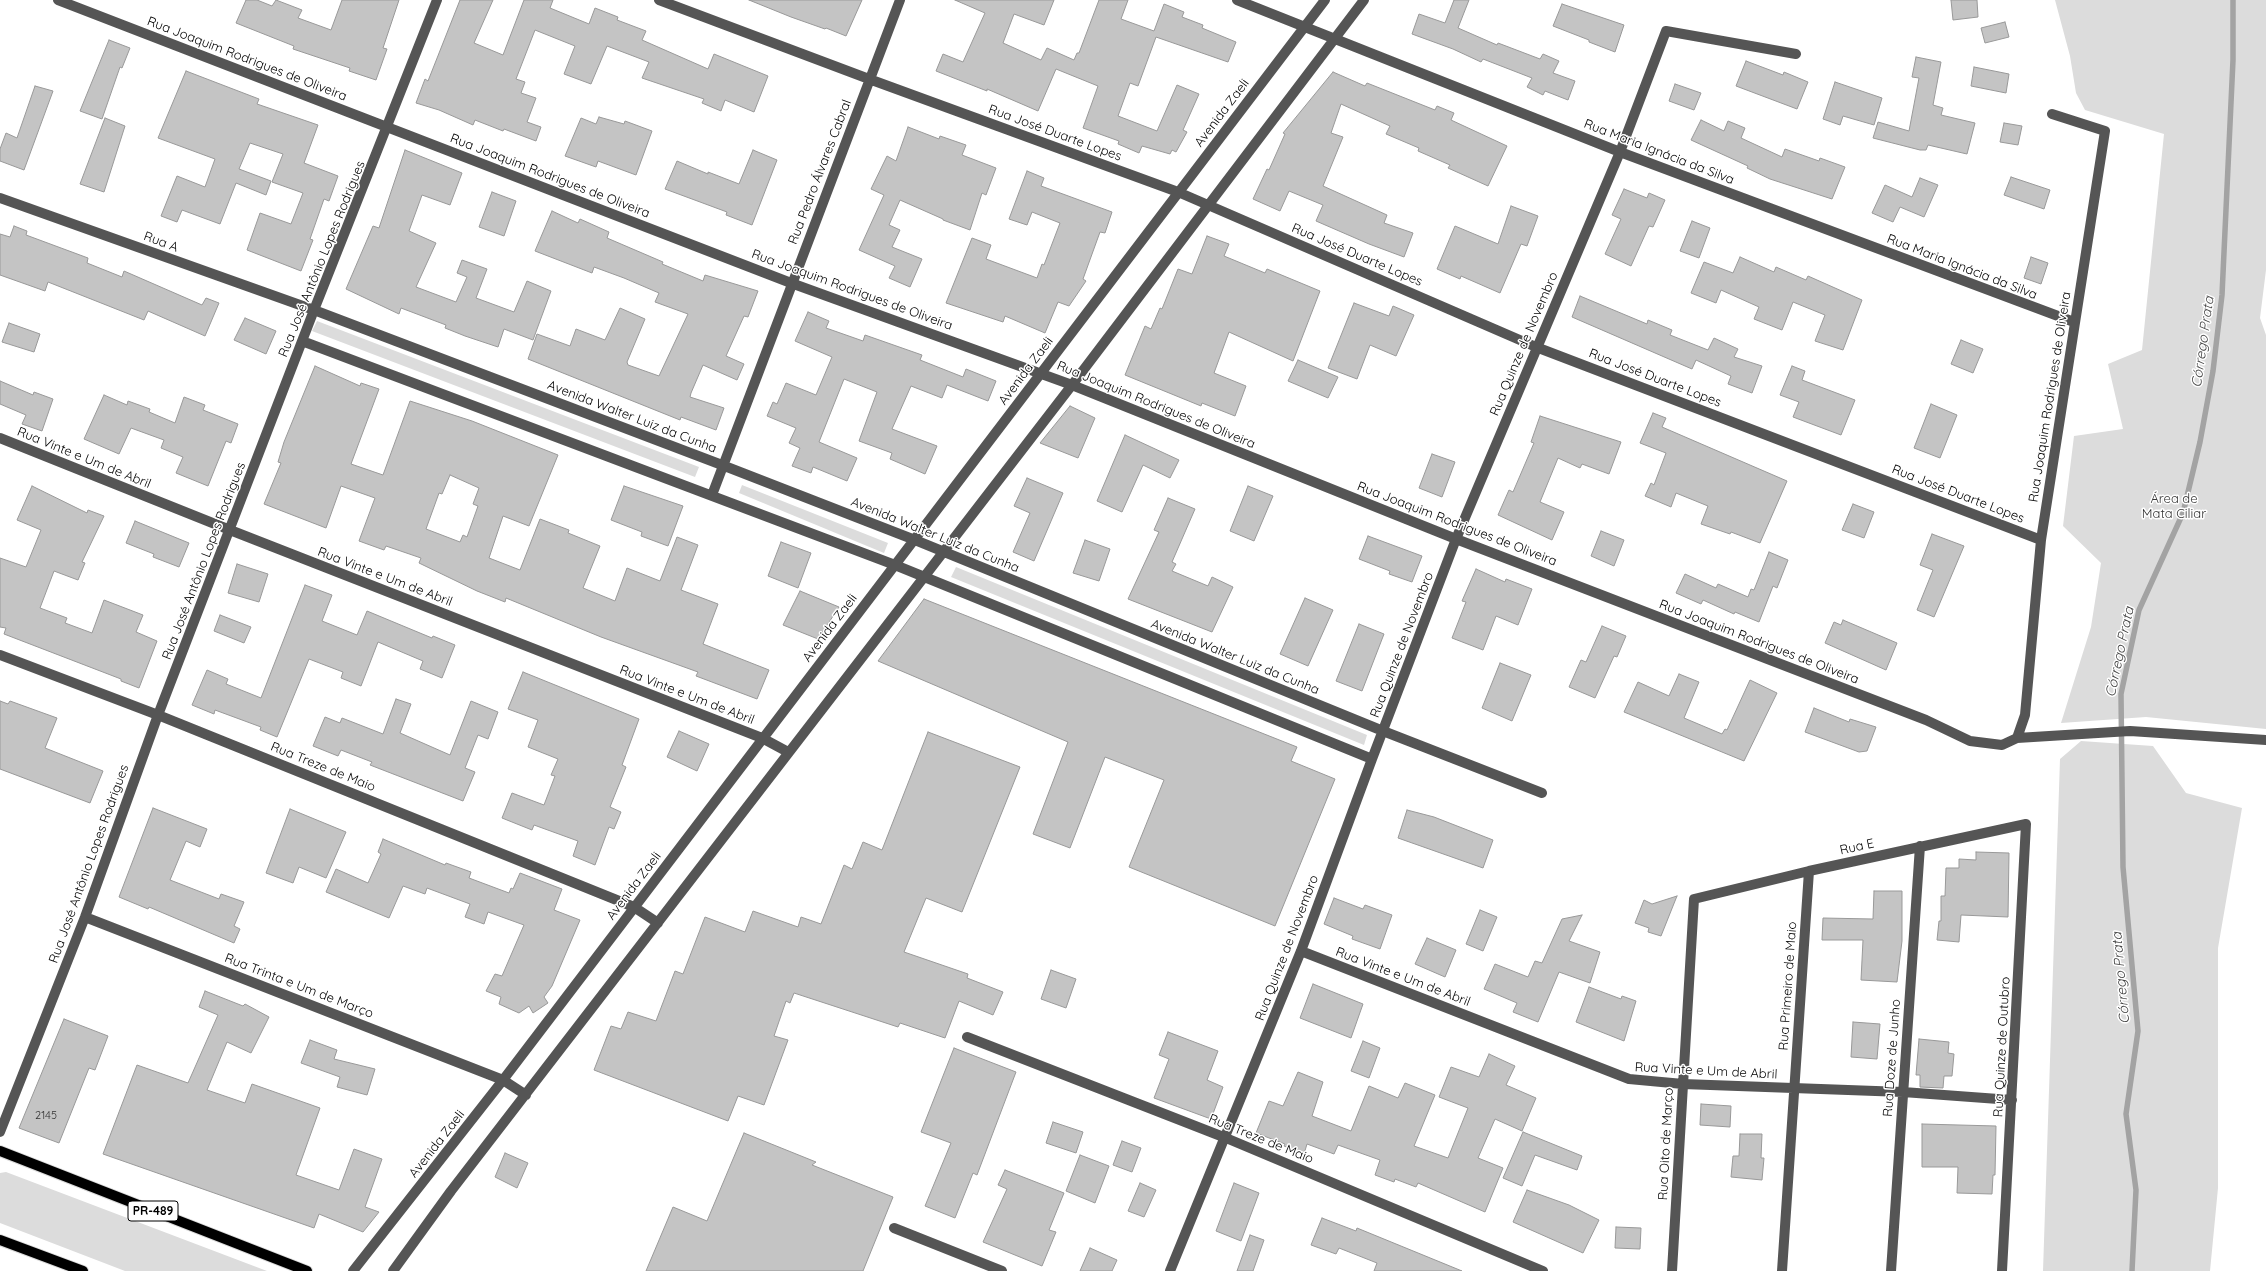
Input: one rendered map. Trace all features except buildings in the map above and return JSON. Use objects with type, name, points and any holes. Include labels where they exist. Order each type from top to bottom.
[{"type":"main road","name":"PR-489","points":[[0,1151],[307,1271]]},
{"type":"main road","points":[[0,1240],[83,1271]]},
{"type":"street","name":"Rua Joaquim Rodrigues de Oliveira","points":[[58,0],[791,283],[1072,385],[1456,539],[1926,720],[1970,741],[2002,745],[2017,738],[2130,731],[2266,740]]},
{"type":"street","name":"Rua José Antônio Lopes Rodrigues","points":[[0,1132],[85,916],[158,715],[302,341],[437,0]]},
{"type":"street","name":"Rua José Duarte Lopes","points":[[659,0],[868,80],[1178,192],[1536,347],[2040,540]]},
{"type":"street","name":"Rua Pedro Álvares Cabral","points":[[712,495],[868,80],[900,0]]},
{"type":"street","name":"Rua Maria Ignácia da Silva","points":[[1237,0],[1620,152],[2074,322]]},
{"type":"street","name":"Avenida Zaeli","points":[[353,1271],[503,1080],[1325,0]]},
{"type":"street","points":[[393,1271],[451,1191],[1072,385],[1364,0]]},
{"type":"street","name":"Rua Quinze de Novembro","points":[[1170,1271],[1226,1138],[1301,951],[1456,539],[1536,347],[1620,152],[1666,31],[1796,54]]},
{"type":"street","name":"Rua Joaquim Rodrigues de Oliveira","points":[[2017,738],[2025,715],[2040,540],[2105,131],[2052,114]]},
{"type":"street","name":"Rua A","points":[[0,198],[314,310]]},
{"type":"street","name":"Avenida Walter Luiz da Cunha","points":[[314,310],[915,540],[1383,731],[1542,793]]},
{"type":"street","points":[[302,341],[924,576],[1372,759]]},
{"type":"street","name":"Rua Vinte e Um de Abril","points":[[0,438],[230,530],[762,738],[788,752]]},
{"type":"street","name":"Rua Treze de Maio","points":[[0,655],[158,715],[634,907],[658,923]]},
{"type":"street","name":"Rua E","points":[[1694,899],[1809,871],[2026,824]]},
{"type":"street","name":"Rua Quinze de Outubro","points":[[2002,1271],[2026,824]]},
{"type":"street","name":"Rua Doze de Junho","points":[[1891,1271],[1920,846]]},
{"type":"street","name":"Rua Primeiro de Maio","points":[[1782,1271],[1809,871]]},
{"type":"street","name":"Rua Oito de Março","points":[[1672,1271],[1694,899]]},
{"type":"street","name":"Rua Trinta e Um de Março","points":[[85,916],[503,1080],[526,1095]]},
{"type":"street","name":"Rua Vinte e Um de Abril","points":[[1301,951],[1628,1079],[1683,1084],[1903,1092],[2012,1100]]},
{"type":"street","name":"Rua Treze de Maio","points":[[967,1038],[1226,1138],[1543,1271]]},
{"type":"street","points":[[894,1228],[1002,1271]]},
{"type":"green space","name":"Área de Mata Ciliar","points":[[2055,0],[2266,0],[2266,270],[2260,318],[2266,335],[2266,729],[2146,717],[2061,723],[2091,627],[2101,563],[2063,526],[2074,436],[2123,429],[2108,364],[2142,350],[2164,134],[2085,110],[2076,93],[2070,56]]},
{"type":"green space","points":[[317,321],[699,467],[695,477],[312,331]]},
{"type":"green space","points":[[742,485],[888,543],[884,553],[739,493]]},
{"type":"green space","points":[[956,567],[1367,735],[1364,745],[951,577]]},
{"type":"green space","points":[[2081,741],[2153,746],[2186,793],[2242,808],[2218,948],[2218,1188],[2210,1271],[2043,1271],[2060,759]]},
{"type":"green space","points":[[6,1172],[267,1271],[125,1271],[0,1223],[0,1173]]},
{"type":"waterway","name":"Córrego Prata","points":[[2132,1271],[2136,1190],[2126,1114],[2138,1031],[2123,867],[2121,694],[2139,610],[2183,513],[2200,442],[2213,371],[2222,295],[2233,60],[2233,0]]}]
